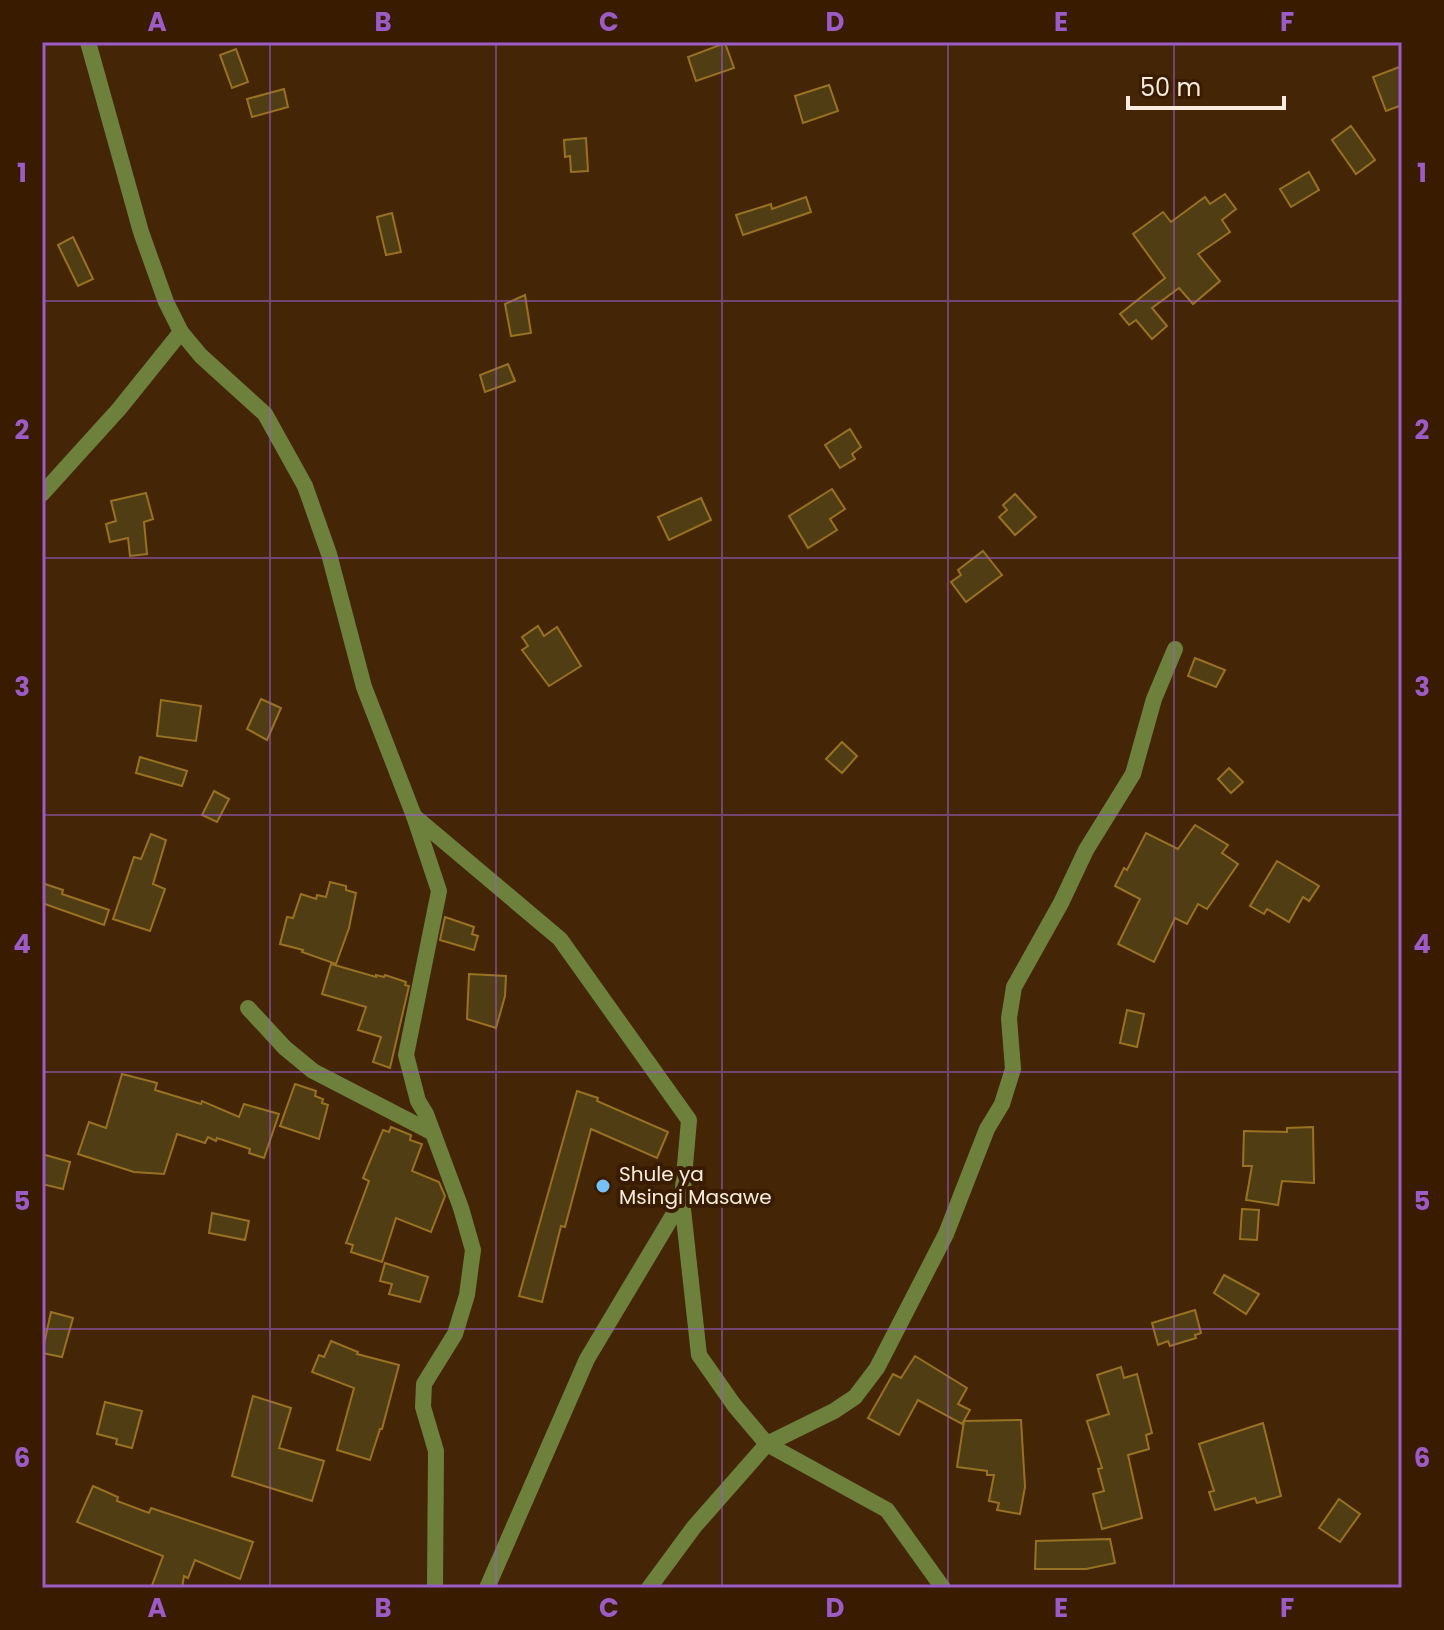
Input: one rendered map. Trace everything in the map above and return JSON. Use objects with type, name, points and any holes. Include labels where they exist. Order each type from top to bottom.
[{"type":"street","points":[[88,42],[141,232],[166,302],[181,332],[201,356],[265,414],[305,486],[329,554],[364,687],[414,816],[439,891],[406,1055],[418,1101],[461,1208],[473,1250],[467,1295],[455,1334],[424,1384],[423,1407],[436,1451],[435,1588]]},
{"type":"street","points":[[42,494],[119,409],[181,332]]},
{"type":"street","points":[[649,1588],[694,1527],[767,1444],[834,1411],[855,1397],[877,1368],[946,1234],[987,1129],[1002,1104],[1013,1069],[1009,1018],[1014,987],[1061,903],[1086,850],[1133,774],[1154,699],[1175,649]]},
{"type":"street","points":[[414,816],[560,939],[689,1120],[682,1200],[699,1355],[767,1444],[887,1510],[943,1588]]},
{"type":"street","points":[[248,1008],[285,1048],[313,1071],[433,1133]]},
{"type":"street","points":[[487,1588],[587,1359],[682,1200]]},
{"type":"building","points":[[725,43],[734,68],[696,81],[688,57]]},
{"type":"building","points":[[236,49],[248,82],[232,88],[220,55]]},
{"type":"building","points":[[1402,66],[1402,105],[1386,111],[1373,77]]},
{"type":"building","points":[[829,85],[838,111],[803,123],[795,96]]},
{"type":"building","points":[[284,89],[288,107],[252,117],[247,99]]},
{"type":"building","points":[[1351,126],[1375,160],[1356,174],[1332,140]]},
{"type":"building","points":[[586,138],[588,171],[571,172],[570,156],[565,157],[564,140]]},
{"type":"building","points":[[1309,172],[1319,190],[1291,207],[1280,189]]},
{"type":"building","points":[[1225,194],[1236,209],[1222,220],[1230,232],[1198,254],[1220,281],[1193,304],[1179,288],[1152,308],[1167,326],[1152,339],[1136,320],[1129,325],[1120,314],[1165,278],[1133,234],[1163,212],[1171,222],[1205,197],[1210,204]]},
{"type":"building","points":[[806,197],[811,212],[743,235],[736,215],[771,204],[772,209]]},
{"type":"building","points":[[392,213],[401,252],[386,255],[377,217]]},
{"type":"building","points":[[73,237],[93,279],[78,286],[58,245]]},
{"type":"building","points":[[525,295],[531,333],[511,336],[505,304]]},
{"type":"building","points":[[508,364],[515,381],[485,392],[480,375]]},
{"type":"building","points":[[850,429],[861,447],[852,454],[855,459],[840,468],[825,445]]},
{"type":"building","points":[[832,489],[845,509],[830,519],[837,530],[808,548],[789,516]]},
{"type":"building","points":[[146,493],[153,519],[144,522],[147,554],[130,556],[128,538],[110,542],[106,524],[116,521],[111,501]]},
{"type":"building","points":[[1015,494],[1036,517],[1015,535],[999,517],[1007,510],[1003,505]]},
{"type":"building","points":[[701,498],[711,520],[669,540],[658,517]]},
{"type":"building","points":[[983,551],[1002,575],[966,602],[951,582],[961,575],[958,570]]},
{"type":"building","points":[[538,626],[544,636],[557,627],[581,666],[549,686],[522,650],[528,646],[522,637]]},
{"type":"building","points":[[1195,658],[1225,670],[1216,687],[1188,676]]},
{"type":"building","points":[[261,699],[281,708],[267,740],[247,729]]},
{"type":"building","points":[[161,700],[201,706],[196,741],[157,736]]},
{"type":"building","points":[[842,742],[857,756],[842,773],[826,759]]},
{"type":"building","points":[[140,757],[187,771],[182,786],[136,773]]},
{"type":"building","points":[[1229,768],[1243,782],[1231,793],[1218,779]]},
{"type":"building","points":[[214,791],[229,799],[217,822],[202,815]]},
{"type":"building","points":[[1195,825],[1228,845],[1222,853],[1238,864],[1207,909],[1198,904],[1187,924],[1175,918],[1154,962],[1118,944],[1140,899],[1115,886],[1146,833],[1178,849]]},
{"type":"building","points":[[151,834],[166,840],[153,884],[165,889],[150,931],[113,919],[134,857],[141,859]]},
{"type":"building","points":[[1277,861],[1319,886],[1309,901],[1303,897],[1289,922],[1267,909],[1264,914],[1250,906]]},
{"type":"building","points":[[330,882],[346,886],[346,890],[356,893],[349,928],[336,964],[280,944],[287,917],[293,918],[301,894],[316,899],[317,895],[326,897]]},
{"type":"building","points":[[42,883],[63,890],[62,894],[109,910],[104,925],[42,903]]},
{"type":"building","points":[[445,917],[474,927],[472,934],[478,936],[474,950],[440,940]]},
{"type":"building","points":[[331,964],[376,977],[385,975],[409,986],[390,1068],[373,1062],[381,1037],[358,1030],[366,1007],[322,994]]},
{"type":"building","points":[[469,974],[506,976],[505,996],[496,1028],[467,1019]]},
{"type":"building","points":[[1127,1010],[1144,1014],[1137,1047],[1120,1043]]},
{"type":"building","points":[[122,1074],[157,1083],[155,1090],[201,1104],[202,1101],[239,1117],[244,1104],[279,1114],[264,1158],[249,1153],[250,1149],[217,1138],[216,1141],[208,1137],[205,1143],[177,1134],[164,1174],[134,1172],[78,1154],[89,1122],[106,1128]]},
{"type":"building","points":[[295,1084],[316,1091],[315,1096],[328,1105],[319,1139],[280,1126]]},
{"type":"building","points":[[577,1091],[668,1132],[657,1158],[591,1129],[565,1227],[561,1226],[542,1302],[519,1296]]},
{"type":"building","points":[[391,1127],[411,1135],[410,1140],[422,1144],[412,1171],[439,1182],[445,1196],[431,1232],[396,1218],[382,1262],[351,1252],[353,1245],[346,1243],[369,1181],[363,1178],[383,1130],[389,1132]]},
{"type":"building","points":[[1313,1127],[1314,1183],[1282,1181],[1278,1205],[1246,1200],[1252,1166],[1243,1166],[1244,1131],[1287,1132],[1287,1128]]},
{"type":"building","points":[[42,1154],[70,1162],[63,1189],[42,1184]]},
{"type":"building","points":[[1242,1209],[1259,1210],[1257,1240],[1240,1239]]},
{"type":"building","points":[[212,1213],[249,1221],[245,1240],[209,1233]]},
{"type":"building","points":[[385,1263],[428,1277],[420,1302],[389,1294],[392,1284],[380,1281]]},
{"type":"building","points":[[1224,1275],[1259,1294],[1246,1314],[1214,1293]]},
{"type":"building","points":[[1195,1310],[1201,1333],[1195,1335],[1196,1338],[1170,1346],[1168,1341],[1158,1345],[1152,1323]]},
{"type":"building","points":[[51,1312],[73,1318],[62,1357],[42,1353]]},
{"type":"building","points":[[331,1341],[357,1354],[399,1365],[382,1429],[370,1460],[337,1450],[354,1388],[312,1372],[319,1355],[324,1357]]},
{"type":"building","points":[[915,1356],[967,1388],[958,1404],[970,1410],[962,1424],[918,1400],[899,1435],[868,1418],[893,1374],[901,1378]]},
{"type":"building","points":[[1121,1367],[1124,1378],[1137,1374],[1152,1433],[1146,1435],[1149,1449],[1128,1455],[1142,1518],[1102,1529],[1093,1494],[1104,1491],[1098,1469],[1102,1468],[1087,1421],[1109,1414],[1097,1375]]},
{"type":"building","points":[[253,1396],[291,1408],[279,1448],[324,1461],[312,1501],[232,1476]]},
{"type":"building","points":[[105,1402],[142,1411],[132,1448],[116,1444],[117,1439],[97,1434]]},
{"type":"building","points":[[1021,1420],[1025,1487],[1020,1514],[997,1510],[999,1503],[989,1501],[994,1475],[987,1475],[987,1471],[957,1467],[964,1421]]},
{"type":"building","points":[[1263,1423],[1281,1496],[1257,1503],[1255,1498],[1215,1510],[1209,1492],[1214,1491],[1199,1444]]},
{"type":"building","points":[[93,1486],[118,1497],[117,1501],[149,1513],[151,1508],[253,1542],[240,1579],[195,1560],[188,1578],[184,1576],[182,1588],[151,1588],[163,1556],[77,1522]]},
{"type":"building","points":[[1339,1499],[1360,1514],[1340,1542],[1319,1528]]},
{"type":"building","points":[[1110,1539],[1115,1563],[1086,1569],[1035,1569],[1036,1541]]},
{"type":"place","name":"Shule ya Msingi Masawe","points":[[603,1186]]}]
